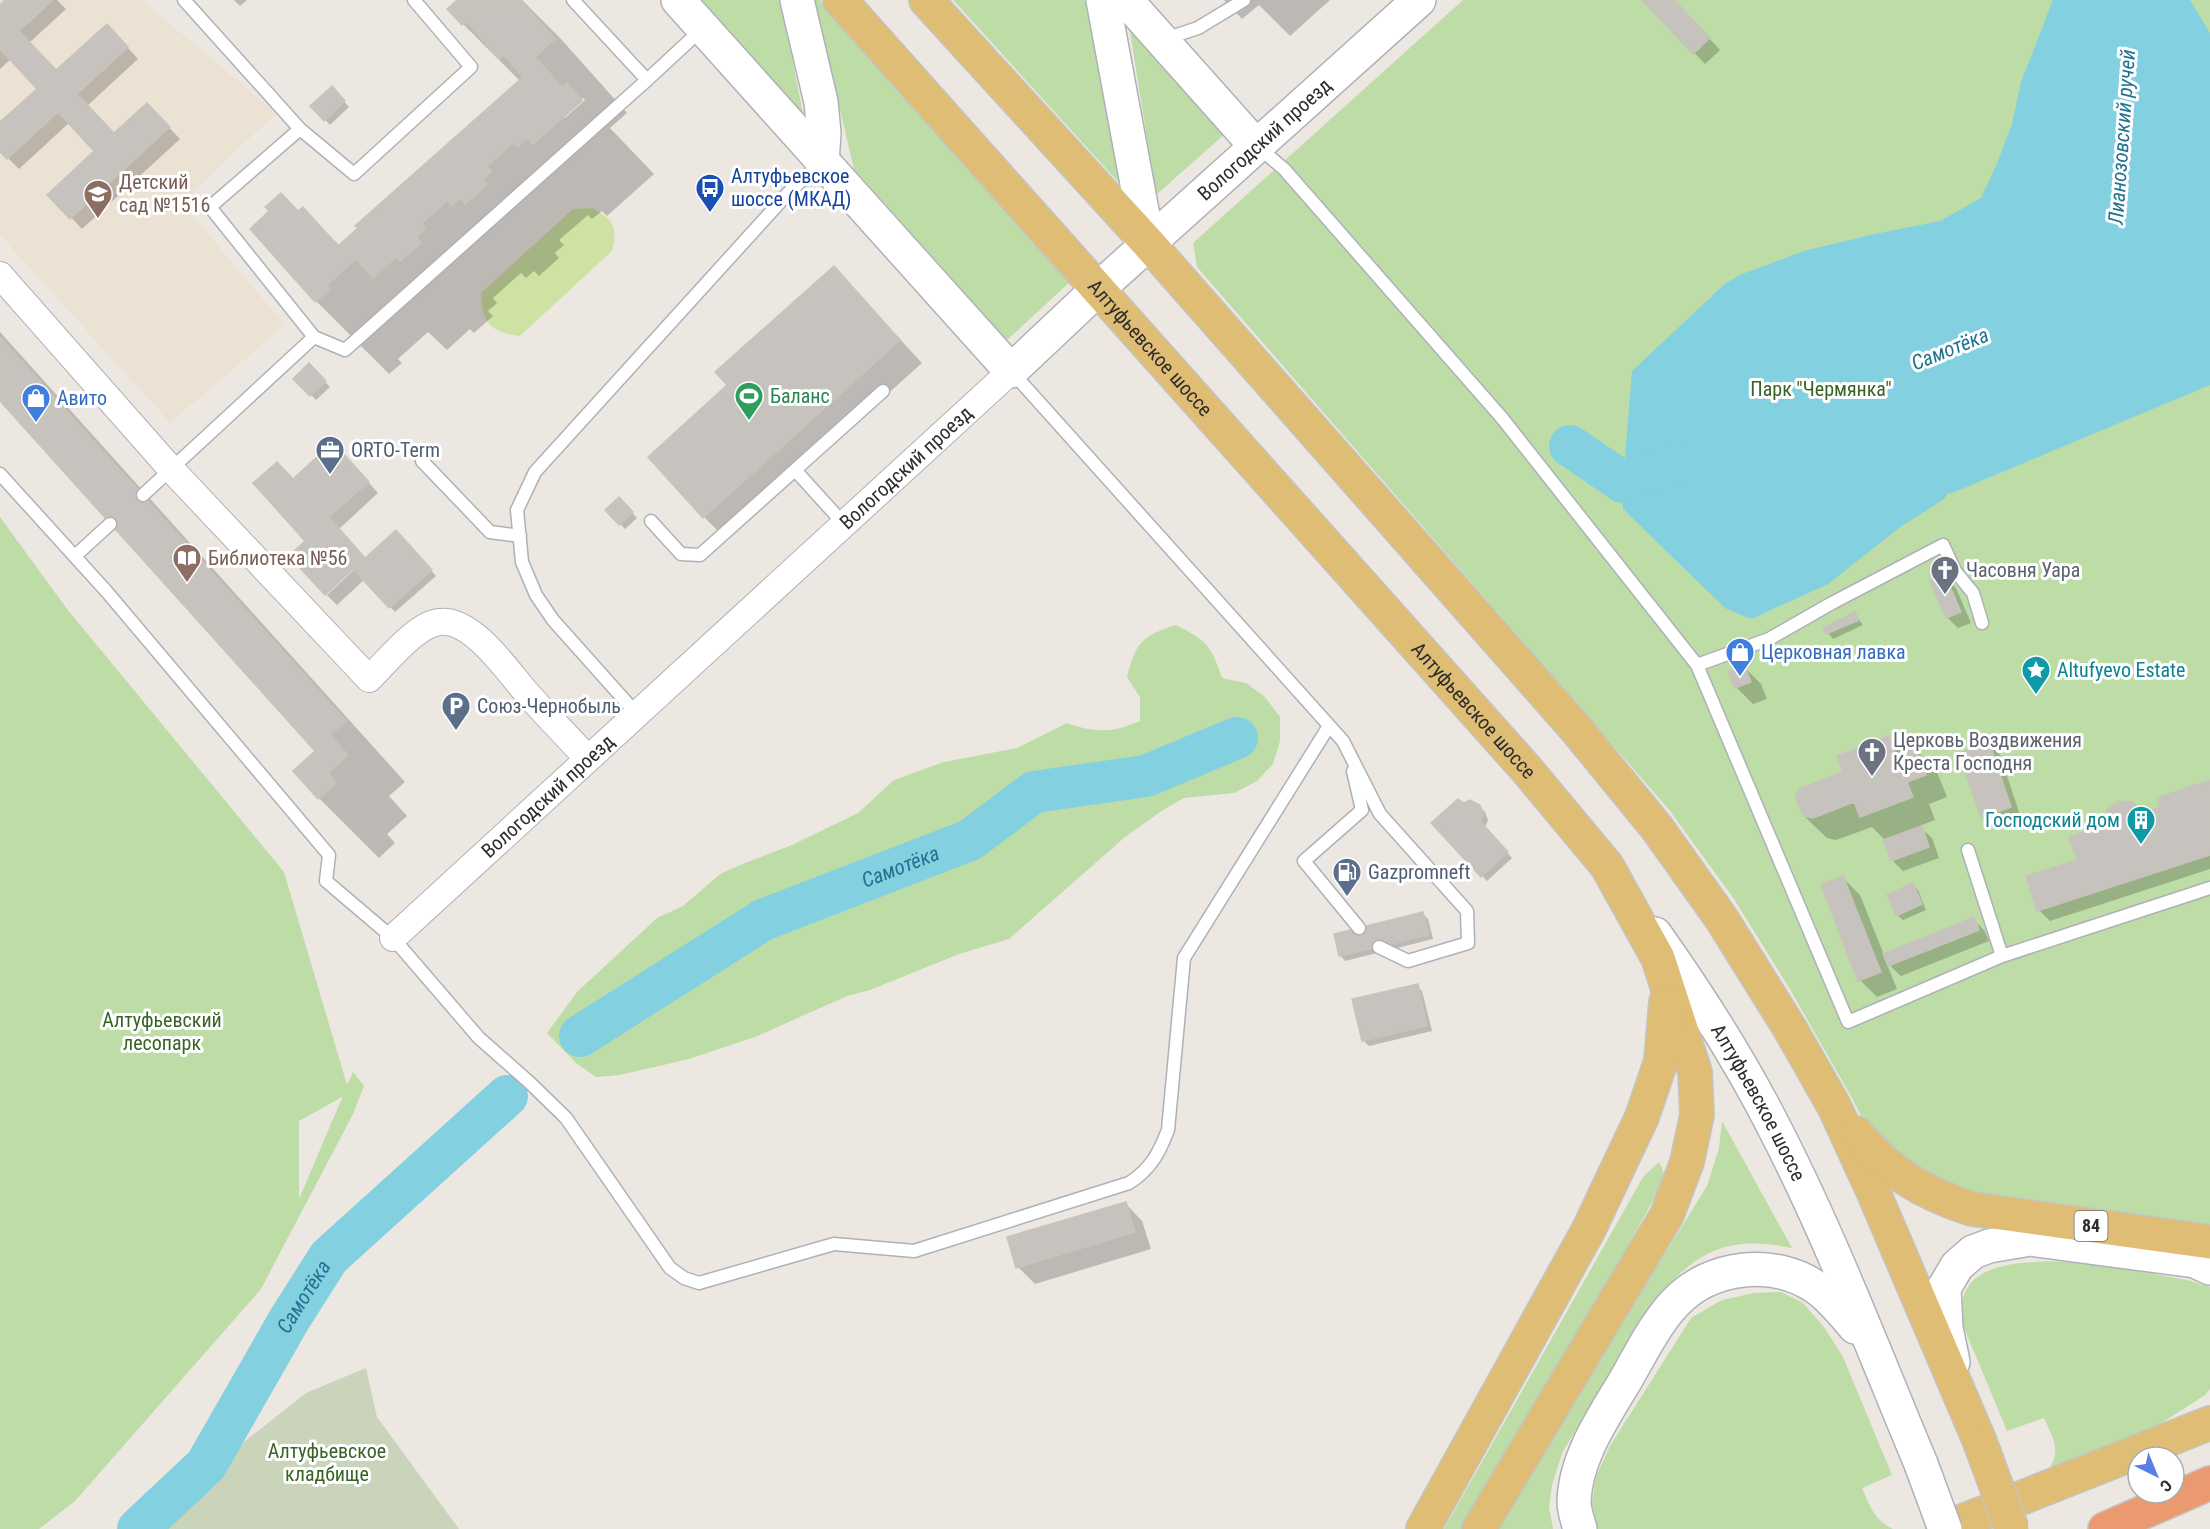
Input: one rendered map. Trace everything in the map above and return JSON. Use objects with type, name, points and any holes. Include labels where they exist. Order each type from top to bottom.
[{"type":"highway","points":[[2105,1529],[2210,1483]]},
{"type":"main road","name":"Алтуфьевское шоссе","points":[[840,0],[1527,770],[1606,866]]},
{"type":"main road","points":[[926,0],[1148,243],[1576,729],[1657,828],[1721,918],[1790,1027],[1834,1106],[1874,1191],[1961,1396],[2012,1529]]},
{"type":"main road","points":[[1479,1529],[1667,1215],[1687,1162],[1696,1115],[1695,1072],[1658,958],[1606,866]]},
{"type":"main road","points":[[1423,1529],[1589,1229],[1642,1117],[1660,1061],[1666,988]]},
{"type":"main road","name":"84","points":[[1834,1106],[1871,1151],[1903,1179],[1938,1198],[1972,1209],[2210,1242]]},
{"type":"main road","points":[[2156,1445],[2210,1423]]},
{"type":"main road","points":[[1944,1529],[2126,1457]]},
{"type":"street","points":[[678,0],[1011,371]]},
{"type":"street","points":[[797,0],[821,102],[824,133],[822,162]]},
{"type":"street","points":[[1103,0],[1148,243]]},
{"type":"street","points":[[1126,0],[1257,146]]},
{"type":"street","name":"Вологодский проезд","points":[[393,938],[548,785],[587,758],[1148,243],[1419,0]]},
{"type":"street","points":[[0,275],[171,469],[369,679],[420,630],[439,622],[455,624],[498,656],[525,691],[587,758]]},
{"type":"street","name":"Алтуфьевское шоссе","points":[[1606,866],[1668,953],[1736,1059],[1778,1134],[1875,1353],[1921,1464],[1944,1529]]},
{"type":"street","points":[[1961,1396],[1946,1328],[1944,1288],[1957,1266],[1973,1252],[1997,1244],[2030,1239],[2195,1262],[2210,1268]]},
{"type":"street","points":[[1580,1529],[1574,1503],[1578,1474],[1591,1438],[1654,1333],[1675,1303],[1696,1286],[1722,1274],[1755,1268],[1785,1272],[1817,1288],[1845,1314],[1875,1353]]},
{"type":"street","points":[[2154,1445],[2210,1411]]},
{"type":"lane","points":[[184,0],[300,129],[354,174],[471,67],[414,0]]},
{"type":"lane","points":[[573,0],[647,81]]},
{"type":"lane","points":[[1161,40],[1198,28],[1244,0]]},
{"type":"lane","points":[[300,129],[210,207],[314,337],[345,350],[647,81],[703,28]]},
{"type":"lane","points":[[1257,146],[1284,169],[1495,411],[1697,665],[1848,1022],[2002,956],[2210,888]]},
{"type":"lane","points":[[636,713],[553,620],[541,603],[522,562],[517,510],[535,472],[791,190],[822,162]]},
{"type":"lane","points":[[143,495],[314,337]]},
{"type":"lane","points":[[1011,371],[1343,741],[1380,814],[1467,911],[1468,943],[1408,962],[1379,947]]},
{"type":"lane","points":[[651,521],[681,554],[700,555],[883,391]]},
{"type":"lane","points":[[422,461],[490,532],[520,536]]},
{"type":"lane","points":[[795,470],[844,524]]},
{"type":"lane","points":[[0,474],[75,556],[329,855],[326,881],[393,938],[479,1038],[566,1118],[670,1268],[684,1278],[699,1283],[834,1244],[914,1251],[1129,1183],[1144,1174],[1158,1155],[1168,1130],[1184,958],[1329,726]]},
{"type":"lane","points":[[75,556],[111,524]]},
{"type":"lane","points":[[1697,665],[1768,639],[1943,546],[1955,571],[1973,593],[1982,623]]},
{"type":"lane","points":[[1348,752],[1362,810],[1304,861],[1359,928]]},
{"type":"lane","points":[[1968,850],[2002,956]]},
{"type":"shaded area","name":"Детский сад №1516","points":[[0,0],[142,0],[276,113],[182,203],[285,325],[170,423],[0,235]]},
{"type":"green space","points":[[700,0],[781,0],[803,114]]},
{"type":"green space","points":[[814,0],[820,0],[1071,281],[1007,340],[854,169]]},
{"type":"green space","points":[[953,0],[1089,0],[1121,185]]},
{"type":"green space","name":"Парк \"Чермянка\"","points":[[1463,0],[2210,0],[2210,1234],[1961,1193],[1875,1143],[1791,991],[1734,899],[1670,811],[1197,267],[1193,243]]},
{"type":"green space","points":[[1129,25],[1226,133],[1156,195]]},
{"type":"green space","points":[[593,208],[613,225],[615,236],[612,251],[520,336],[495,329],[483,312],[481,293],[573,209]]},
{"type":"green space","name":"Алтуфьевский лесопарк","points":[[0,517],[67,609],[284,872],[347,1085],[353,1072],[364,1086],[353,1114],[261,1289],[75,1501],[39,1529],[0,1529]],"holes":[[[342,1097],[299,1199],[299,1121]]]},
{"type":"green space","points":[[1176,625],[1195,635],[1206,645],[1215,658],[1222,678],[1246,683],[1265,697],[1280,717],[1280,741],[1273,764],[1257,781],[1234,793],[1184,798],[1163,810],[1125,837],[1009,939],[959,954],[870,990],[847,996],[755,1037],[689,1059],[620,1075],[596,1077],[576,1063],[547,1033],[577,992],[657,918],[683,906],[720,874],[792,845],[858,813],[894,780],[944,762],[1017,748],[1067,723],[1087,729],[1112,730],[1140,721],[1140,697],[1127,677],[1137,648],[1148,637]]},
{"type":"green space","points":[[1722,1121],[1792,1248],[1753,1243],[1720,1248],[1691,1264],[1663,1291],[1563,1451],[1552,1485],[1549,1507],[1553,1529],[1444,1529],[1643,1177],[1659,1162],[1663,1174],[1661,1186],[1533,1417],[1555,1431],[1707,1186],[1719,1148]]},
{"type":"green space","points":[[2082,1261],[2187,1280],[2210,1287],[2210,1389],[2205,1395],[2149,1431],[2048,1471],[2055,1457],[2055,1444],[2044,1418],[2007,1431],[1962,1323],[1962,1302],[1972,1282],[1984,1273],[1999,1267],[2033,1262]]},
{"type":"green space","points":[[1781,1292],[1803,1303],[1824,1327],[1843,1357],[1892,1475],[1862,1488],[1877,1517],[1893,1529],[1598,1529],[1592,1503],[1596,1477],[1610,1446],[1691,1318],[1722,1300],[1754,1293]]},
{"type":"green space","name":"Алтуфьевское кладбище","points":[[366,1368],[377,1417],[459,1529],[153,1529],[212,1467],[306,1393]]},
{"type":"water","name":"Лианозовский ручей","points":[[2053,0],[2190,0],[2210,33],[2210,385],[1947,494],[1944,499],[1899,528],[1828,584],[1751,619],[1725,608],[1623,509],[1632,371],[1726,283],[1742,274],[1804,251],[1940,221],[1981,198],[2012,124],[2021,82]]},
{"type":"building","points":[[5,0],[53,0],[19,31],[56,70],[107,24],[128,47],[77,94],[114,133],[147,103],[170,127],[70,219],[47,195],[94,151],[58,112],[7,159],[0,152],[0,122],[37,89],[0,49],[0,5]]},
{"type":"building","points":[[457,0],[520,0],[555,39],[535,57],[562,87],[567,83],[582,101],[533,144],[528,138],[518,147],[514,142],[487,166],[492,171],[483,179],[487,185],[465,204],[460,198],[452,206],[448,200],[421,224],[425,229],[416,237],[421,243],[400,261],[396,257],[373,278],[356,259],[327,285],[330,289],[315,302],[250,229],[269,211],[265,207],[281,193],[298,211],[303,207],[338,246],[358,228],[355,226],[523,77],[504,55],[499,59],[466,21],[462,25],[447,9]]},
{"type":"building","points":[[1642,0],[1674,0],[1710,38],[1693,54]]},
{"type":"building","points":[[332,86],[345,101],[324,121],[310,106]]},
{"type":"building","name":"Баланс","points":[[834,266],[900,340],[703,518],[648,457],[727,385],[715,372]]},
{"type":"building","points":[[0,337],[346,721],[330,735],[348,755],[328,773],[336,783],[318,799],[293,771],[315,751],[0,401]]},
{"type":"building","points":[[309,363],[326,381],[310,396],[293,379]]},
{"type":"building","points":[[333,442],[369,482],[329,517],[365,558],[325,595],[289,556],[305,541],[253,483],[277,462],[293,479]]},
{"type":"building","points":[[619,497],[633,512],[619,525],[605,510]]},
{"type":"building","points":[[396,530],[432,570],[389,608],[353,569]]},
{"type":"building","name":"Часовня Уара","points":[[1945,575],[1961,612],[1946,618],[1930,581]]},
{"type":"building","points":[[1855,612],[1859,620],[1826,634],[1823,628]]},
{"type":"building","name":"Церковная лавка","points":[[1744,665],[1751,682],[1735,688],[1728,672]]},
{"type":"building","name":"Церковь Воздвижения Креста Господня","points":[[1889,736],[1896,755],[1915,747],[1926,775],[1907,782],[1913,797],[1860,817],[1854,802],[1813,818],[1803,816],[1795,796],[1800,789],[1843,772],[1837,756]]},
{"type":"building","points":[[1989,742],[2011,807],[1981,818],[1959,753]]},
{"type":"building","name":"Господский дом","points":[[2210,780],[2210,855],[2037,911],[2026,876],[2077,860],[2069,837],[2106,825],[2107,810],[2118,801],[2133,802],[2142,813],[2160,807],[2157,798]]},
{"type":"building","points":[[1458,799],[1464,803],[1470,800],[1480,805],[1483,814],[1480,821],[1508,852],[1481,877],[1431,823]]},
{"type":"building","points":[[1922,826],[1929,847],[1891,861],[1883,840]]},
{"type":"building","points":[[1843,876],[1881,972],[1858,981],[1821,885]]},
{"type":"building","points":[[1913,883],[1922,904],[1896,916],[1887,895]]},
{"type":"building","points":[[1423,912],[1429,935],[1339,956],[1334,934]]},
{"type":"building","points":[[1974,917],[1979,930],[1888,966],[1883,954]]},
{"type":"building","points":[[1418,984],[1427,1026],[1362,1041],[1352,999]]},
{"type":"building","points":[[1126,1202],[1135,1232],[1016,1268],[1007,1237]]},
{"type":"waterway","name":"Самотёка","points":[[1570,446],[1623,482],[1676,461]]},
{"type":"waterway","name":"Самотёка","points":[[580,1036],[763,920],[970,840],[1034,792],[1146,776],[1237,738]]},
{"type":"waterway","name":"Самотёка","points":[[138,1529],[206,1465],[289,1320],[329,1257],[507,1096]]},
{"type":"place","name":"Алтуфьевское шоссе (МКАД)","points":[[710,214]]},
{"type":"place","name":"Детский сад №1516","points":[[98,220]]},
{"type":"place","name":"Баланс","points":[[749,422]]},
{"type":"place","name":"Авито","points":[[36,424]]},
{"type":"place","name":"ORTO-Term","points":[[330,476]]},
{"type":"place","name":"Библиотека №56","points":[[187,584]]},
{"type":"place","name":"Часовня Уара","points":[[1945,596]]},
{"type":"place","name":"Церковная лавка","points":[[1740,678]]},
{"type":"place","name":"Altufyevo Estate","points":[[2036,696]]},
{"type":"place","name":"Союз-Чернобыль","points":[[456,732]]},
{"type":"place","name":"Церковь Воздвижения Креста Господня","points":[[1872,778]]},
{"type":"place","name":"Господский дом","points":[[2141,846]]},
{"type":"place","name":"Gazpromneft","points":[[1347,898]]}]
